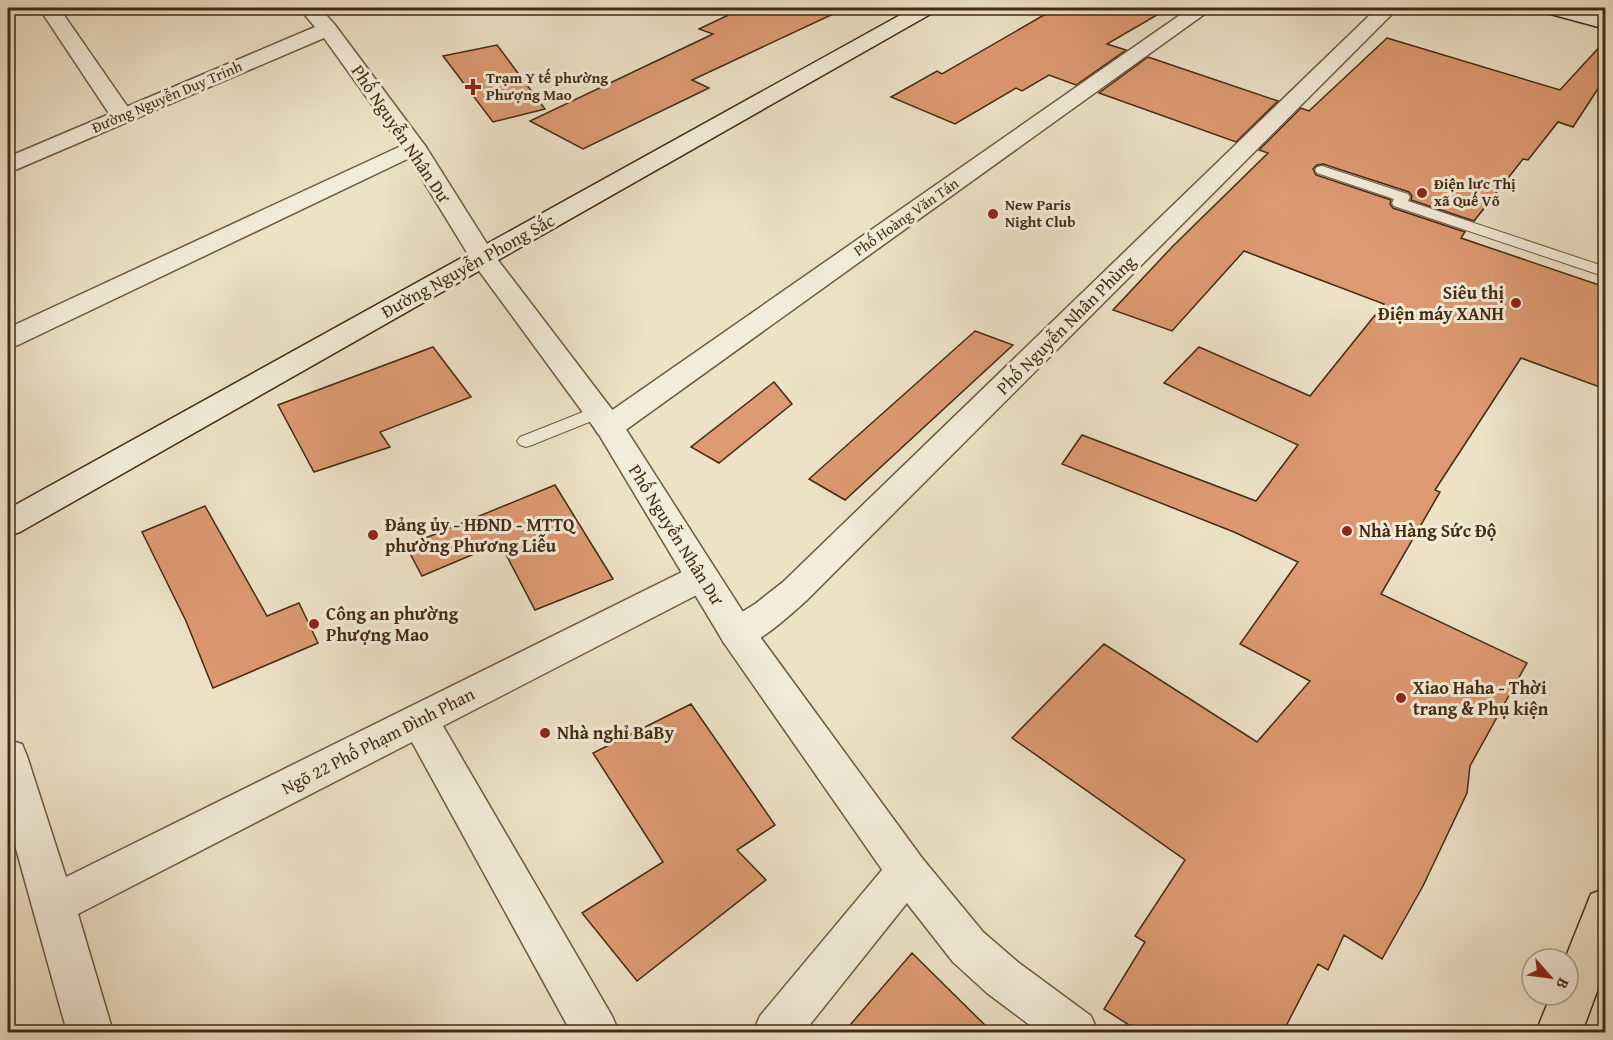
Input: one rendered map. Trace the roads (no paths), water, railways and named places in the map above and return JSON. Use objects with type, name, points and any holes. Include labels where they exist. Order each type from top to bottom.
[{"type":"highway","points":[[1559,1032],[1605,908]]},
{"type":"street","points":[[49,8],[122,116]]},
{"type":"street","name":"Đường Nguyễn Phong Sắc","points":[[8,524],[927,8]]},
{"type":"street","name":"Phố Hoàng Văn Tán","points":[[603,420],[1203,8]]},
{"type":"street","name":"Phố Nguyễn Nhân Phùng","points":[[737,633],[767,614],[795,591],[1388,8]]},
{"type":"street","points":[[1550,8],[1605,23]]},
{"type":"street","name":"Đường Nguyễn Duy Trinh","points":[[8,166],[122,116],[319,18]]},
{"type":"street","name":"Phố Nguyễn Nhân Dư","points":[[319,18],[414,147],[483,258],[603,420],[737,633],[907,871],[968,947],[1003,978],[1075,1032]]},
{"type":"street","points":[[8,339],[414,147]]},
{"type":"street","name":"Ngõ 22 Phố Phạm Đình Phan","points":[[54,905],[702,577]]},
{"type":"street","points":[[419,720],[596,1032]]},
{"type":"street","points":[[8,756],[90,1032]]},
{"type":"street","points":[[776,1032],[907,871]]},
{"type":"lane","points":[[1322,170],[1403,197],[1399,203],[1605,272]]},
{"type":"lane","points":[[526,441],[603,420]]},
{"type":"place","name":"Trạm Y tế phường Phượng Mao","points":[[473,87]]},
{"type":"place","name":"Điện lực Thị xã Quế Võ","points":[[1422,193]]},
{"type":"place","name":"New Paris Night Club","points":[[993,214]]},
{"type":"place","name":"Siêu thị Điện máy XANH","points":[[1516,303]]},
{"type":"place","name":"Nhà Hàng Sức Độ","points":[[1347,531]]},
{"type":"place","name":"Đảng ủy - HĐND - MTTQ phường Phương Liễu","points":[[373,535]]},
{"type":"place","name":"Công an phường Phượng Mao","points":[[314,624]]},
{"type":"place","name":"Xiao Haha - Thời trang & Phụ kiện","points":[[1401,698]]},
{"type":"place","name":"Nhà nghỉ BaBy","points":[[545,733]]}]
